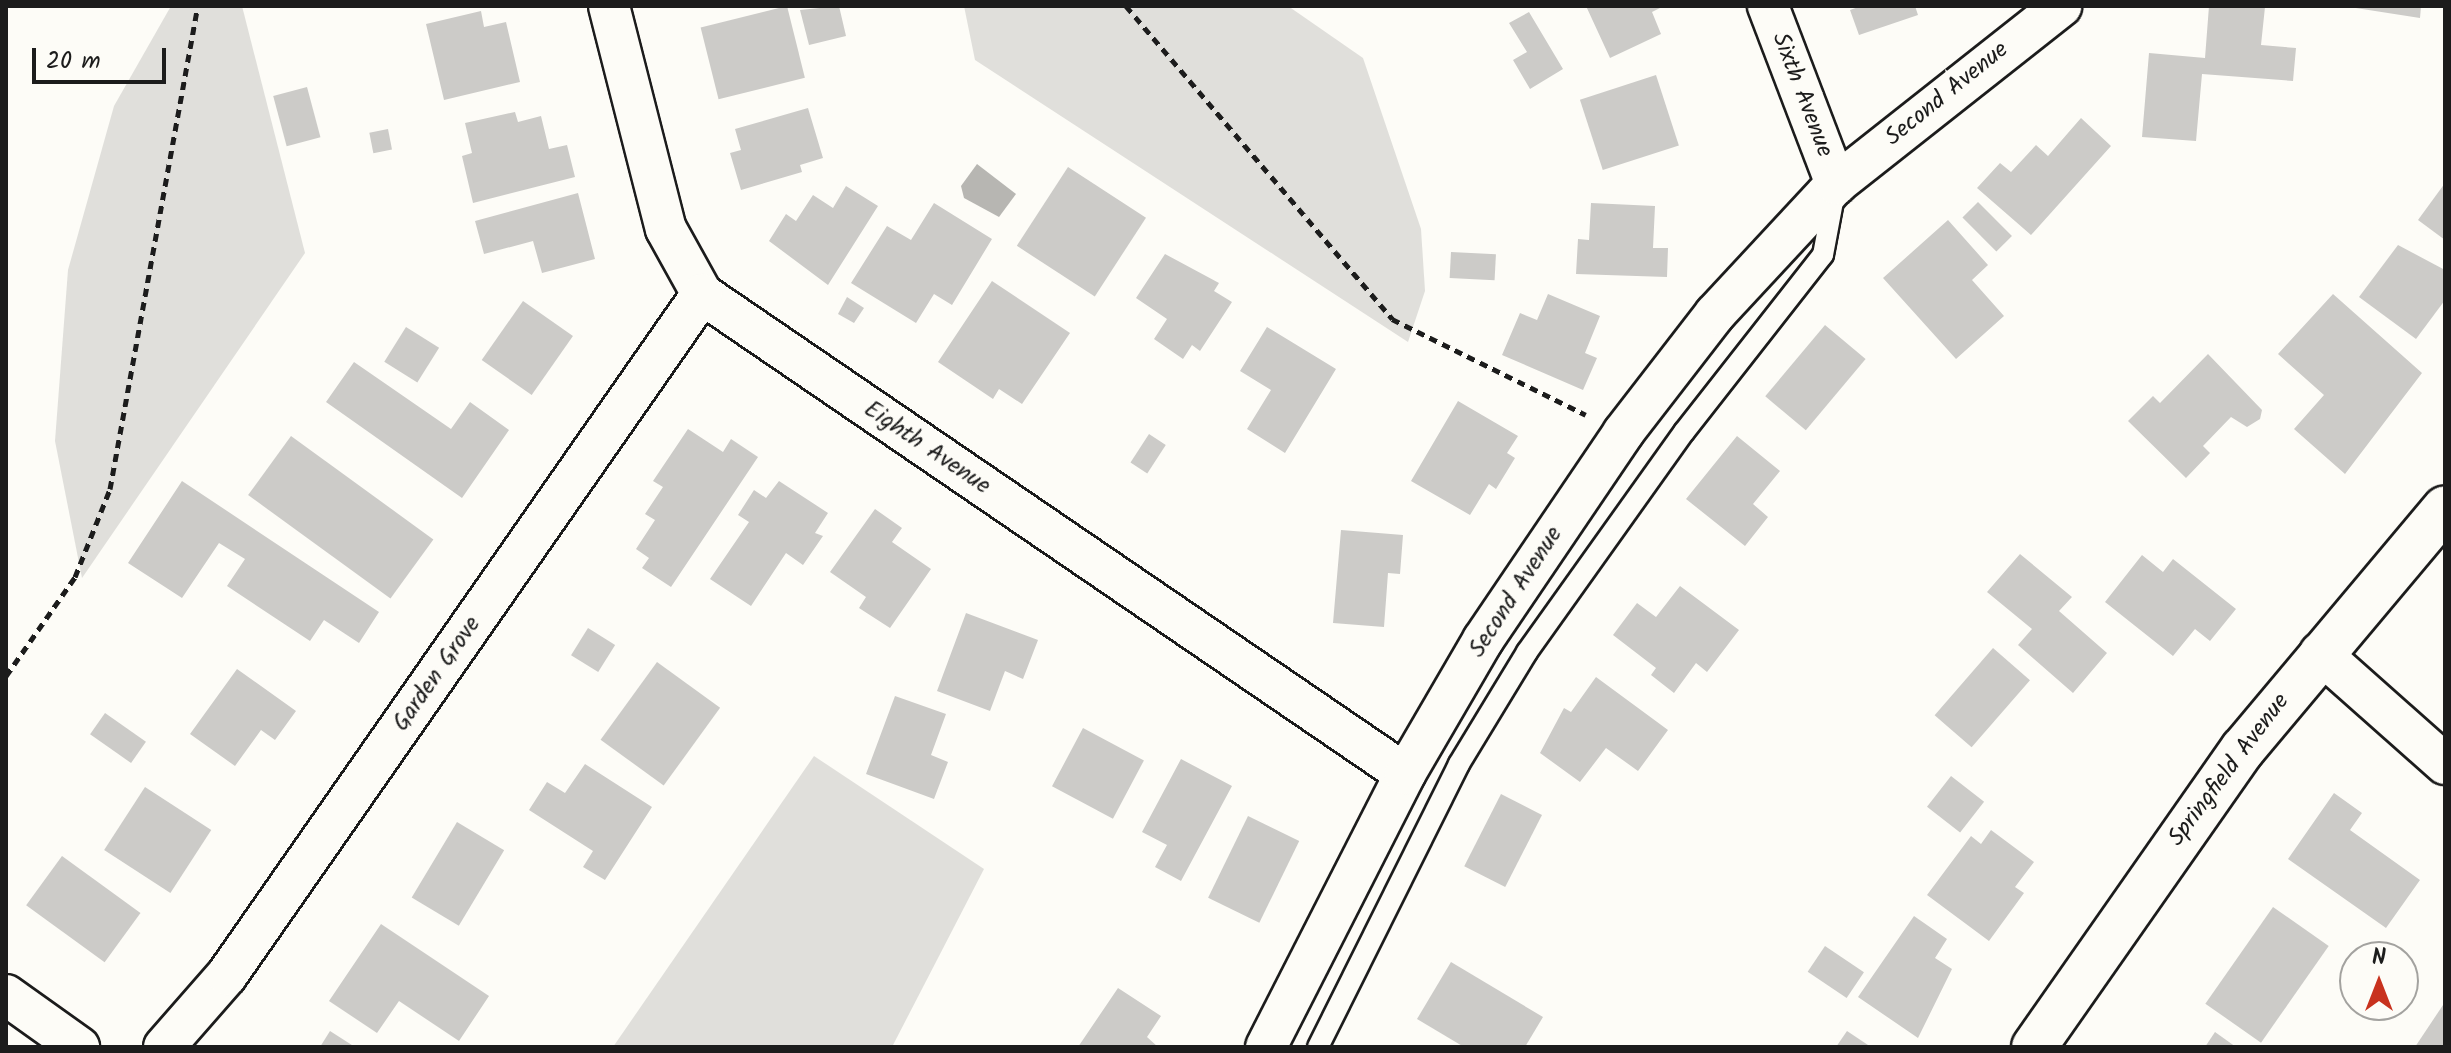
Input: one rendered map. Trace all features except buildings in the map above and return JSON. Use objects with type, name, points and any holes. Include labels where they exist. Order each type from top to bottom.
[{"type":"street","name":"Eighth Avenue","points":[[609,6],[666,229],[702,294],[1405,774]]},
{"type":"street","name":"Sixth Avenue","points":[[1768,6],[1836,184]]},
{"type":"street","name":"Second Avenue","points":[[1266,1047],[1405,774],[1483,640],[1623,433],[1715,314],[1836,184],[2061,6]]},
{"type":"street","name":"Garden Grove","points":[[164,1047],[227,975],[702,294]]},
{"type":"street","name":"Springfield Avenue","points":[[2034,1047],[2149,875],[2320,653],[2445,508]]},
{"type":"street","points":[[2320,653],[2445,764]]},
{"type":"street","points":[[6,995],[79,1047]]},
{"type":"lane","name":"Second Avenue","points":[[1318,1047],[1459,764],[1527,652],[1684,432],[1823,255],[1836,184]]},
{"type":"path","points":[[6,676],[75,577],[110,489],[198,6]]},
{"type":"path","points":[[1126,6],[1392,319],[1623,433]]},
{"type":"shaded area","points":[[171,6],[242,6],[305,253],[82,578],[55,441],[68,270],[114,106]]},
{"type":"shaded area","points":[[964,6],[1288,6],[1363,58],[1421,229],[1425,291],[1408,342],[975,60]]},
{"type":"shaded area","points":[[977,164],[1016,194],[999,217],[964,198],[961,186]]},
{"type":"shaded area","points":[[814,756],[984,869],[892,1047],[613,1047]]}]
